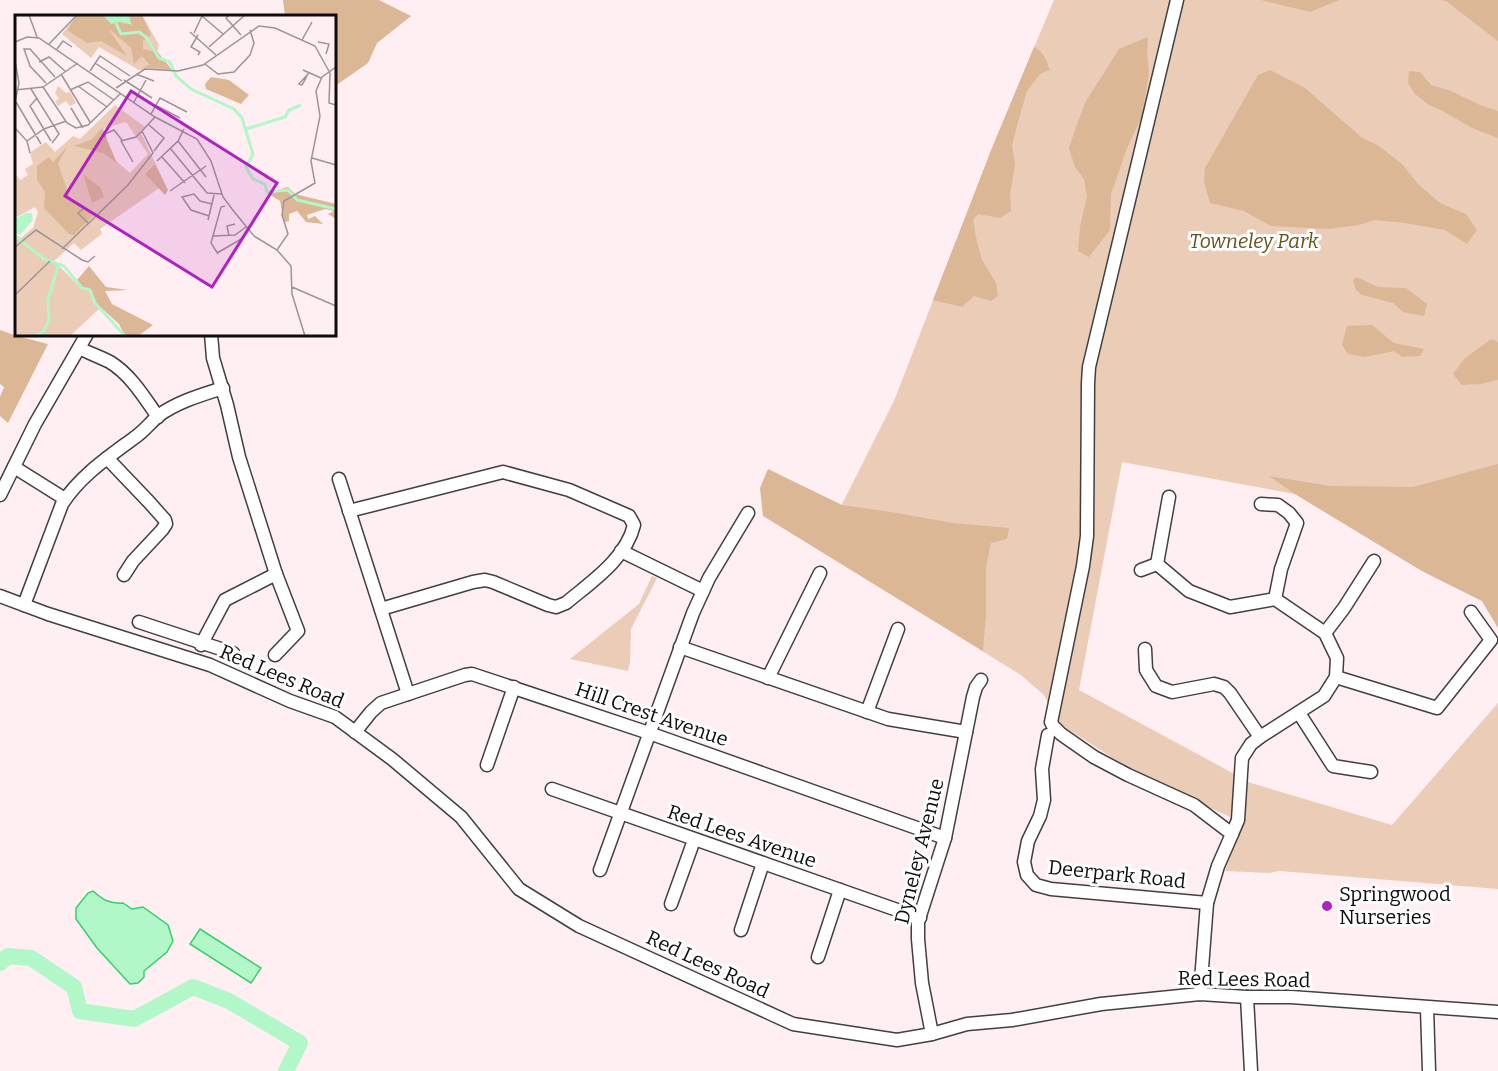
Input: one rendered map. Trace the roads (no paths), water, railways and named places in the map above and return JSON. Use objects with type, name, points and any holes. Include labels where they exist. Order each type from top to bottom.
[{"type":"street","points":[[1177,0],[1089,367],[1087,536],[1051,722],[1061,734],[1094,757],[1194,805],[1232,834]]},
{"type":"street","points":[[0,495],[35,424],[86,336]]},
{"type":"street","points":[[211,336],[213,358],[223,388],[239,457],[276,574],[298,631],[275,655]]},
{"type":"street","points":[[79,348],[111,363],[124,373],[135,384],[158,417]]},
{"type":"street","points":[[24,605],[58,514],[70,492],[92,469],[141,433],[158,417],[190,399],[223,388]]},
{"type":"street","points":[[107,458],[165,520],[165,528],[133,561],[124,575]]},
{"type":"street","points":[[14,467],[65,499]]},
{"type":"street","points":[[349,511],[503,472],[569,490],[629,516],[634,525],[616,561],[566,603],[556,607],[485,580],[381,609]]},
{"type":"street","points":[[339,479],[408,694]]},
{"type":"street","points":[[1157,564],[1169,498]]},
{"type":"street","points":[[1262,504],[1278,505],[1297,523],[1281,569],[1275,599]]},
{"type":"street","points":[[600,870],[693,613],[709,578],[748,513]]},
{"type":"street","points":[[621,552],[703,591]]},
{"type":"street","points":[[1325,633],[1374,561]]},
{"type":"street","points":[[1141,570],[1157,564]]},
{"type":"street","points":[[1157,564],[1189,591],[1230,607],[1275,599],[1325,633],[1337,658],[1336,676],[1324,696],[1260,737],[1251,744],[1242,758],[1238,820],[1218,866],[1207,903],[1200,994]]},
{"type":"street","points":[[768,678],[820,573]]},
{"type":"street","points":[[202,644],[225,600],[276,574]]},
{"type":"street","name":"Red Lees Road","points":[[0,596],[210,665],[290,701],[335,717],[392,759],[461,817],[519,889],[579,926],[793,1024],[897,1040],[932,1034],[967,1024],[1012,1020],[1101,1004],[1200,994],[1291,997],[1498,1012]]},
{"type":"street","points":[[1336,676],[1437,708],[1491,640],[1471,612]]},
{"type":"street","points":[[139,622],[233,653]]},
{"type":"street","points":[[867,712],[897,629]]},
{"type":"street","points":[[680,647],[888,719],[966,732]]},
{"type":"street","points":[[1145,649],[1146,669],[1156,686],[1172,692],[1214,684],[1224,687],[1260,737]]},
{"type":"street","name":"Hill Crest Avenue","points":[[355,732],[371,712],[381,704],[472,674],[649,733],[945,838]]},
{"type":"street","name":"Dyneley Avenue","points":[[932,1034],[922,983],[918,922],[945,838],[976,687],[981,680]]},
{"type":"street","points":[[487,765],[514,687]]},
{"type":"street","points":[[1299,713],[1333,766],[1371,772]]},
{"type":"street","name":"Deerpark Road","points":[[1048,735],[1042,769],[1044,800],[1040,816],[1028,841],[1024,862],[1027,875],[1036,885],[1051,889],[1207,903]]},
{"type":"street","name":"Red Lees Avenue","points":[[552,789],[920,918]]},
{"type":"street","points":[[671,904],[694,840]]},
{"type":"street","points":[[741,930],[763,863]]},
{"type":"street","points":[[818,957],[840,890]]},
{"type":"street","points":[[1247,997],[1251,1071]]},
{"type":"street","points":[[1427,1008],[1429,1071]]},
{"type":"waterway","points":[[0,963],[8,956],[31,958],[74,987],[80,1011],[134,1019],[193,987],[229,1001],[300,1043],[286,1071]]},
{"type":"place","name":"Springwood Nurseries","points":[[1327,906]]},
{"type":"park label","name":"Towneley Park","points":[[1254,241]]}]
